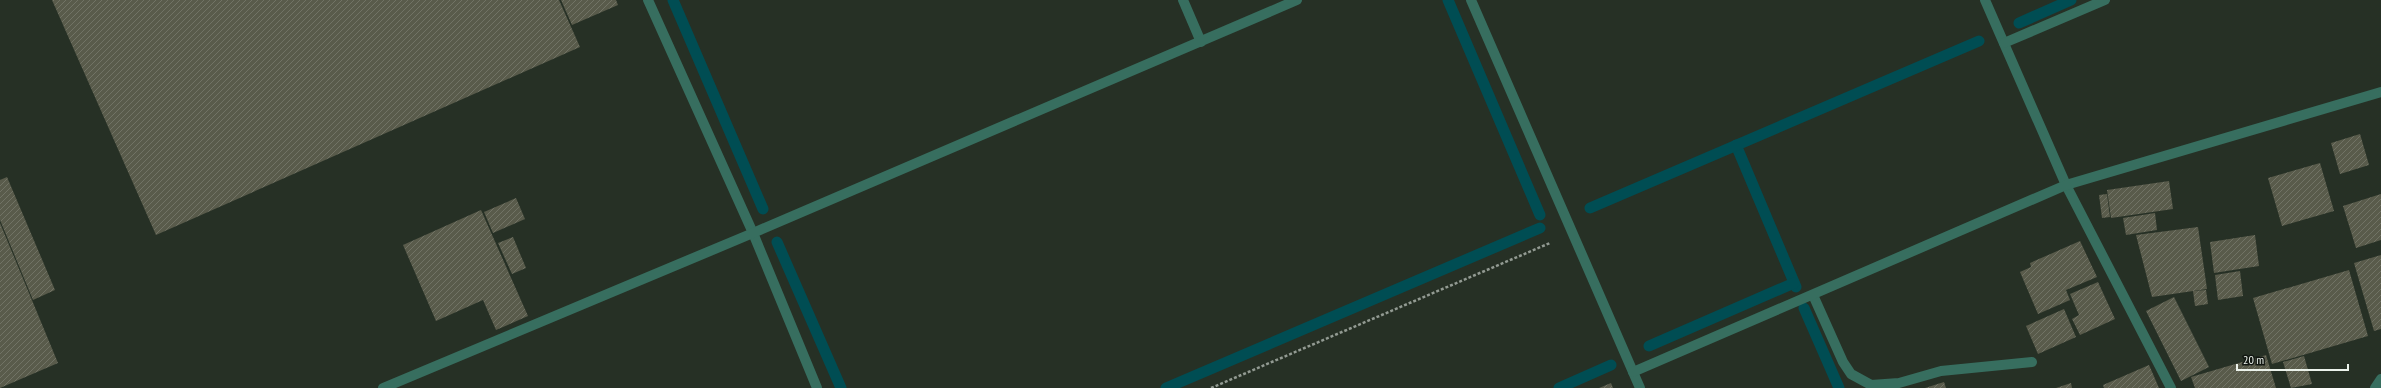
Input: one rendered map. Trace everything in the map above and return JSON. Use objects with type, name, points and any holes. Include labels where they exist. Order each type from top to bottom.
[{"type":"street","points":[[648,0],[753,233],[817,388]]},
{"type":"street","points":[[1183,0],[1201,42]]},
{"type":"street","points":[[383,388],[753,233],[1297,0]]},
{"type":"street","points":[[1471,0],[1640,388]]},
{"type":"street","points":[[1985,0],[2066,185],[2171,388]]},
{"type":"street","points":[[2004,43],[2105,0]]},
{"type":"street","points":[[1633,372],[2066,185],[2381,92]]},
{"type":"street","points":[[1813,295],[1843,362],[1850,374],[1872,385],[1899,383],[1941,371],[2032,362]]},
{"type":"street","points":[[2374,388],[2381,379]]},
{"type":"path","points":[[1211,388],[1573,234]]},
{"type":"building","points":[[52,0],[559,0],[580,47],[156,235]]},
{"type":"building","points":[[561,0],[616,0],[618,5],[572,25]]},
{"type":"building","points":[[2360,134],[2369,165],[2340,174],[2331,143]]},
{"type":"building","points":[[2320,163],[2334,211],[2282,226],[2268,178]]},
{"type":"building","points":[[7,177],[55,290],[33,300],[0,220],[0,180]]},
{"type":"building","points":[[2169,181],[2173,209],[2111,218],[2107,190]]},
{"type":"building","points":[[2107,194],[2110,217],[2102,218],[2099,195]]},
{"type":"building","points":[[2381,194],[2381,240],[2356,248],[2343,206]]},
{"type":"building","points":[[516,198],[525,219],[493,233],[484,212]]},
{"type":"building","points":[[481,210],[528,316],[496,330],[483,300],[436,321],[403,245]]},
{"type":"building","points":[[2155,213],[2157,230],[2126,235],[2123,218]]},
{"type":"building","points":[[0,223],[58,363],[0,388]]},
{"type":"building","points":[[2198,227],[2207,289],[2152,297],[2136,235]]},
{"type":"building","points":[[2255,235],[2259,266],[2214,273],[2210,242]]},
{"type":"building","points":[[513,237],[526,268],[512,274],[498,243]]},
{"type":"building","points":[[2080,241],[2097,277],[2066,290],[2070,300],[2038,314],[2020,272],[2031,267],[2030,263]]},
{"type":"building","points":[[2381,255],[2381,329],[2374,331],[2354,263]]},
{"type":"building","points":[[2349,270],[2368,336],[2272,364],[2253,298]]},
{"type":"building","points":[[2240,271],[2243,296],[2218,300],[2215,275]]},
{"type":"building","points":[[2098,282],[2115,319],[2080,335],[2072,319],[2079,315],[2070,294]]},
{"type":"building","points":[[2206,290],[2208,304],[2195,306],[2193,291]]},
{"type":"building","points":[[2174,297],[2209,367],[2181,381],[2146,311]]},
{"type":"building","points":[[2064,309],[2076,337],[2038,354],[2026,326]]},
{"type":"building","points":[[2266,355],[2276,388],[2195,388],[2191,377]]},
{"type":"building","points":[[2304,356],[2312,384],[2291,388],[2283,362]]},
{"type":"building","points":[[2149,365],[2159,388],[2104,388],[2103,385]]},
{"type":"building","points":[[1944,382],[1946,388],[1925,388]]},
{"type":"building","points":[[1611,383],[1613,388],[1599,388]]},
{"type":"building","points":[[2071,383],[2072,388],[2056,388]]},
{"type":"waterway","points":[[673,0],[763,209]]},
{"type":"waterway","points":[[1448,0],[1540,215]]},
{"type":"waterway","points":[[2019,23],[2071,0]]},
{"type":"waterway","points":[[1590,208],[1979,41]]},
{"type":"waterway","points":[[1736,145],[1796,287]]},
{"type":"waterway","points":[[1166,388],[1540,228]]},
{"type":"waterway","points":[[777,242],[841,388]]},
{"type":"waterway","points":[[1649,346],[1794,283]]},
{"type":"waterway","points":[[1804,308],[1839,388]]},
{"type":"waterway","points":[[1559,388],[1611,365]]}]
